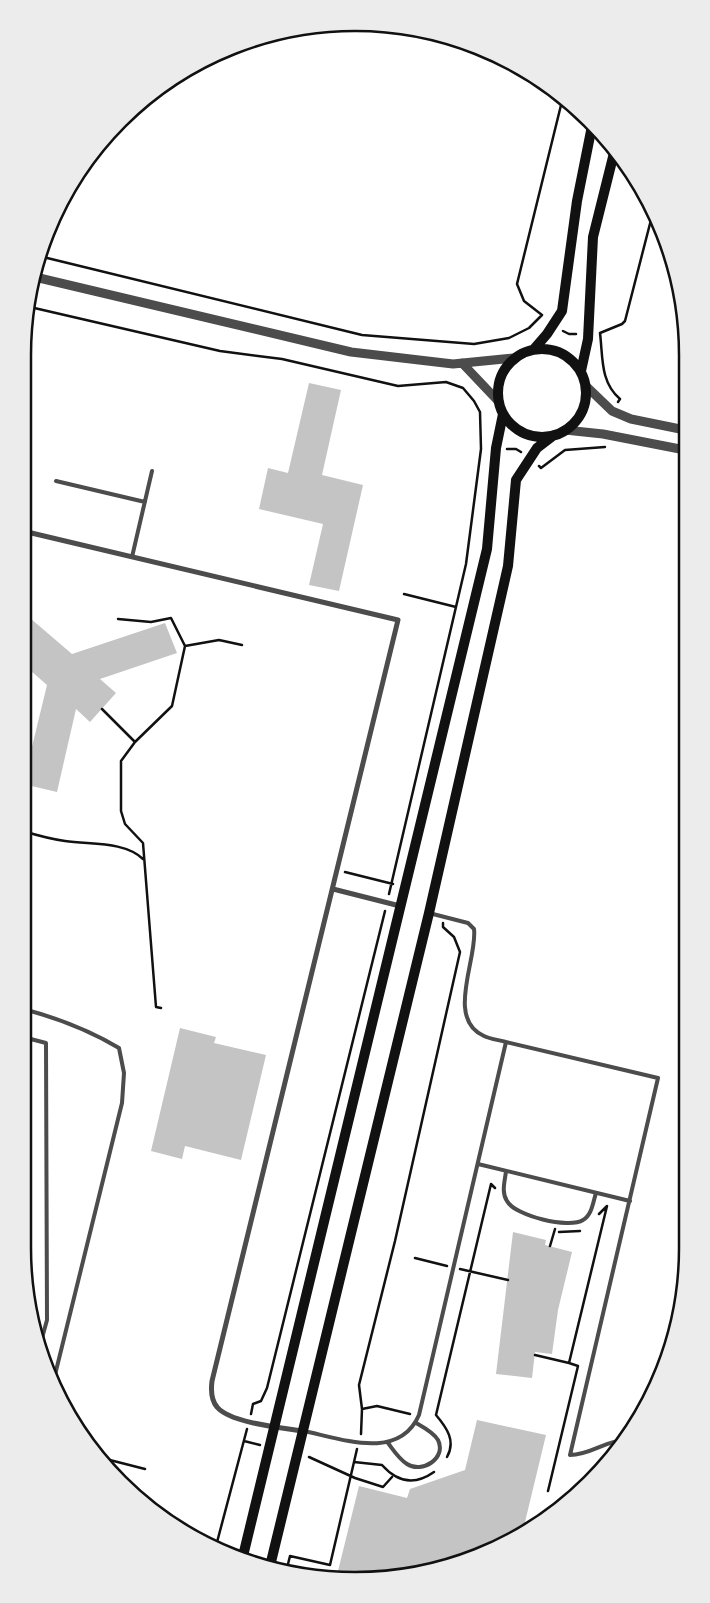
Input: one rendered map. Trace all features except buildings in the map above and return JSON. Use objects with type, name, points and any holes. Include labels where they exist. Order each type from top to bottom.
[{"type":"main road","points":[[534,349],[562,311],[577,201],[591,133]]},
{"type":"main road","points":[[581,371],[587,334],[593,237],[613,159]]},
{"type":"main road","points":[[271,1561],[429,913],[508,566],[516,480],[537,448],[575,422],[582,411],[586,399],[586,386],[581,371],[572,360],[561,352],[548,348],[534,349],[514,358],[504,370],[498,386],[499,402],[503,414],[509,422],[525,433],[544,437],[554,435]]},
{"type":"main road","points":[[244,1552],[487,549],[496,448],[503,414]]},
{"type":"street","points":[[40,278],[350,352],[383,357],[462,363],[514,358]]},
{"type":"street","points":[[462,363],[499,402]]},
{"type":"street","points":[[586,386],[612,411],[631,419],[679,429]]},
{"type":"street","points":[[564,430],[603,434],[679,449]]},
{"type":"street","points":[[31,532],[398,620],[212,1381],[211,1391],[217,1407],[226,1415],[274,1427],[303,1431]]},
{"type":"street","points":[[333,889],[401,907]]},
{"type":"lane","points":[[132,557],[152,471]]},
{"type":"lane","points":[[56,481],[145,502]]},
{"type":"lane","points":[[429,913],[468,923],[474,929],[473,954],[463,995],[469,1023],[483,1036],[658,1078],[570,1455],[582,1455],[615,1441]]},
{"type":"lane","points":[[31,1011],[57,1018],[90,1031],[118,1048],[124,1073],[122,1103],[56,1372]]},
{"type":"lane","points":[[31,1039],[46,1043],[46,1320],[43,1334]]},
{"type":"lane","points":[[303,1431],[359,1442],[388,1443],[404,1437],[416,1423],[506,1042]]},
{"type":"lane","points":[[478,1164],[630,1201]]},
{"type":"lane","points":[[506,1171],[503,1191],[507,1202],[516,1210],[527,1215],[556,1222],[575,1224],[584,1220],[590,1213],[596,1193]]},
{"type":"lane","points":[[388,1443],[398,1457],[408,1465],[417,1468],[427,1467],[434,1460],[440,1449],[438,1441],[431,1432],[416,1423]]},
{"type":"path","points":[[561,106],[517,284],[524,301],[568,334],[600,333],[622,324],[625,321],[650,223]]},
{"type":"path","points":[[46,258],[362,335],[474,344],[509,338],[529,328],[542,315]]},
{"type":"path","points":[[35,308],[220,351],[282,359],[398,386],[446,382],[463,388],[480,412],[481,449],[466,564],[456,608],[387,903],[267,1388],[261,1401],[253,1404],[249,1421]]},
{"type":"path","points":[[600,333],[604,378],[610,390],[620,399],[612,411]]},
{"type":"path","points":[[603,434],[603,447]]},
{"type":"path","points":[[404,594],[456,608]]},
{"type":"path","points":[[118,619],[151,622],[171,618],[185,646],[172,706],[135,742],[121,761],[121,811],[125,824],[143,842],[156,1007],[161,1008]]},
{"type":"path","points":[[185,646],[219,640],[242,645]]},
{"type":"path","points":[[102,709],[135,742]]},
{"type":"path","points":[[31,833],[63,841],[122,847],[134,851],[145,860]]},
{"type":"path","points":[[338,870],[391,884]]},
{"type":"path","points":[[288,1565],[290,1556],[330,1565],[363,1426],[359,1385],[396,1241],[460,952],[454,937],[443,927],[444,916]]},
{"type":"path","points":[[446,1459],[452,1444],[450,1435],[436,1415],[492,1184],[496,1188],[497,1195]]},
{"type":"path","points":[[569,1363],[607,1206],[594,1220]]},
{"type":"path","points":[[550,1246],[556,1222]]},
{"type":"path","points":[[546,1229],[565,1233],[582,1230]]},
{"type":"path","points":[[535,1355],[578,1366],[548,1491]]},
{"type":"path","points":[[362,1409],[377,1406],[419,1415],[436,1415]]},
{"type":"path","points":[[217,1541],[244,1441]]},
{"type":"path","points":[[112,1460],[145,1469]]},
{"type":"path","points":[[354,1462],[382,1465],[392,1477],[403,1480],[416,1479],[437,1470]]},
{"type":"path","points":[[350,1475],[383,1487],[392,1477]]}]
